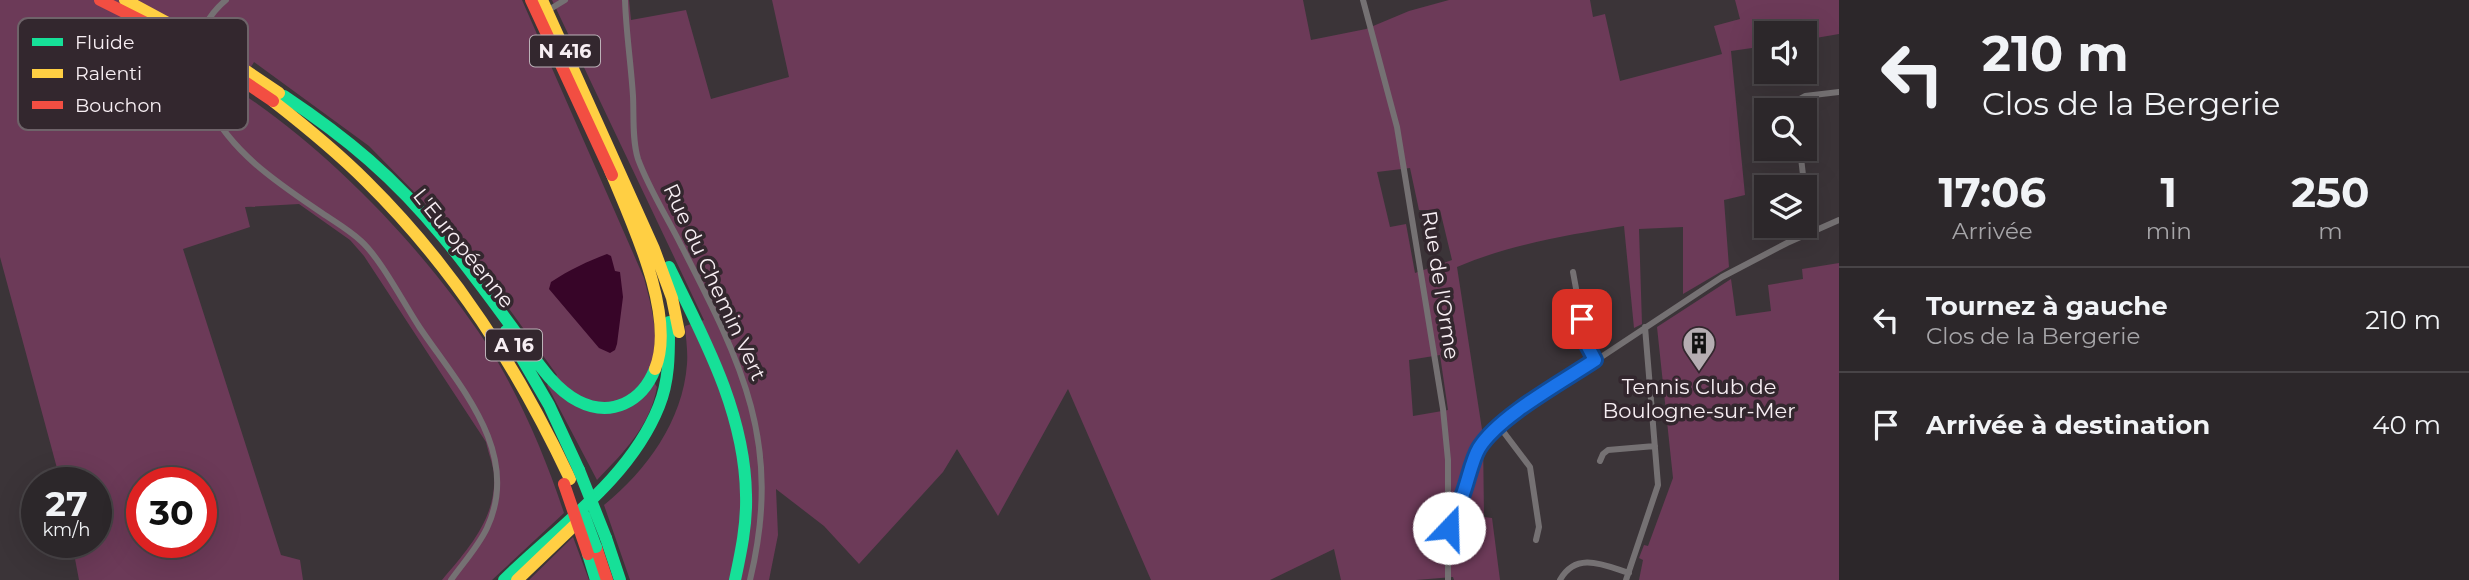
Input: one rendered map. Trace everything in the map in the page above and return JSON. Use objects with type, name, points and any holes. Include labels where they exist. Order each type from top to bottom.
[{"type":"highway","name":"A 16","points":[[100,0],[136,18]]},
{"type":"highway","name":"A 16","points":[[125,0],[158,18]]},
{"type":"highway","points":[[505,580],[626,463],[650,430],[661,407],[668,381],[672,345],[664,297],[649,256],[531,0]]},
{"type":"highway","name":"N 416","points":[[544,5],[606,138]]},
{"type":"highway","name":"A 16","points":[[248,74],[278,97]]},
{"type":"highway","name":"A 16","points":[[248,79],[278,97]]},
{"type":"highway","points":[[278,97],[336,131],[376,165],[453,249],[555,383],[581,402],[601,408],[621,406],[645,390],[656,373],[662,341],[660,317],[649,274],[610,170]]},
{"type":"highway","name":"L'Européenne","points":[[278,97],[391,206],[449,273],[501,348],[541,429],[571,478]]},
{"type":"highway","name":"L'Européenne","points":[[278,97],[336,137],[376,174],[416,215],[489,306],[553,413],[571,478],[607,580]]},
{"type":"highway","points":[[517,580],[608,493],[644,454],[661,426],[676,384],[679,338],[673,298],[606,138]]},
{"type":"highway","points":[[606,138],[714,360],[736,420],[746,471],[747,503],[744,538],[735,580]]},
{"type":"highway","points":[[571,478],[596,547],[596,580]]},
{"type":"highway","name":"L'Européenne","points":[[596,547],[620,580]]},
{"type":"street","points":[[210,18],[226,0]]},
{"type":"street","points":[[544,5],[565,0]]},
{"type":"street","name":"Rue du Chemin Vert","points":[[625,0],[638,159],[724,332],[752,404],[760,452],[762,488],[758,544],[750,580]]},
{"type":"street","name":"Rue de l'Orme","points":[[1363,0],[1397,127],[1444,416],[1449,516],[1448,580]]},
{"type":"street","points":[[1800,98],[1839,92]]},
{"type":"street","points":[[223,130],[232,143],[254,164],[367,246],[470,401],[490,437],[499,477],[493,514],[483,537],[451,580]]},
{"type":"street","points":[[1817,230],[1839,220]]},
{"type":"street","points":[[1449,516],[1457,507],[1477,452],[1499,426],[1728,273],[1800,238]]},
{"type":"street","points":[[1573,272],[1586,343],[1595,360]]},
{"type":"street","points":[[1560,580],[1572,567],[1589,561],[1628,577],[1658,488],[1645,327]]},
{"type":"street","points":[[1499,426],[1530,467],[1539,527],[1536,540]]},
{"type":"street","points":[[1600,461],[1602,454],[1608,450],[1655,446]]},
{"type":"shaded area","points":[[0,0],[522,0],[644,278],[652,314],[655,337],[648,373],[657,387],[654,401],[635,438],[597,480],[547,385],[557,375],[471,256],[369,146],[254,62],[248,72],[248,18],[18,18],[18,130],[248,130],[248,98],[307,142],[374,204],[405,238],[486,343],[530,426],[564,513],[492,580],[442,580],[479,532],[491,505],[494,474],[486,442],[364,256],[350,240],[299,204],[245,207],[250,227],[183,249],[281,555],[300,560],[303,580],[79,580],[75,558],[112,558],[112,467],[57,467],[0,257]]},
{"type":"shaded area","points":[[552,0],[629,0],[631,20],[686,10],[711,99],[789,77],[772,0],[1303,0],[1311,40],[1366,29],[1409,11],[1449,0],[1590,0],[1593,17],[1605,14],[1620,81],[1722,54],[1714,26],[1740,19],[1735,0],[1839,0],[1839,34],[1817,38],[1817,21],[1754,21],[1754,48],[1731,51],[1745,195],[1724,200],[1729,267],[1683,294],[1683,227],[1639,229],[1642,324],[1634,328],[1624,226],[1519,246],[1457,267],[1483,436],[1484,517],[1492,518],[1500,580],[1454,580],[1453,577],[1341,580],[1334,549],[1270,580],[1151,580],[1068,389],[998,516],[957,449],[943,472],[859,564],[824,526],[776,489],[778,535],[769,580],[630,580],[604,505],[634,477],[670,425],[684,385],[687,359],[685,326],[704,320]],"holes":[[[1410,168],[1419,210],[1440,210],[1452,260],[1415,273],[1406,224],[1390,227],[1377,172]],[[1440,355],[1448,410],[1413,416],[1409,360]]]},
{"type":"shaded area","points":[[607,254],[611,256],[615,271],[620,272],[623,297],[617,344],[615,350],[610,353],[599,348],[549,289],[551,282]]},
{"type":"shaded area","points":[[1839,263],[1839,580],[1639,580],[1643,560],[1639,558],[1644,545],[1648,546],[1673,478],[1657,327],[1731,279],[1736,316],[1771,311],[1768,285],[1803,279],[1802,269]]},
{"type":"shaded area","points":[[573,537],[589,580],[529,580]]},
{"type":"traffic: fast","points":[[284,96],[329,127],[407,196],[461,260],[543,369],[568,395],[590,406],[602,408],[624,404],[642,390],[655,369]]},
{"type":"traffic: fast","points":[[669,267],[720,377],[738,435],[744,465],[746,506],[735,580]]},
{"type":"traffic: fast","points":[[504,580],[591,500],[630,457],[646,432],[659,406],[665,385],[669,322]]},
{"type":"traffic: fast","points":[[506,331],[549,405],[579,470]]},
{"type":"traffic: fast","points":[[579,470],[606,538]]},
{"type":"traffic: fast","points":[[584,515],[596,547]]},
{"type":"traffic: fast","points":[[606,538],[620,580]]},
{"type":"traffic: fast","points":[[588,554],[596,580]]},
{"type":"traffic: slow","points":[[125,0],[158,18]]},
{"type":"traffic: slow","points":[[542,0],[654,249],[672,298],[679,332]]},
{"type":"traffic: slow","points":[[248,72],[279,93]]},
{"type":"traffic: slow","points":[[273,101],[355,170],[398,214],[456,284],[506,359],[570,479]]},
{"type":"traffic: slow","points":[[610,170],[639,241],[656,296],[660,347],[655,369]]},
{"type":"traffic: slow","points":[[517,580],[580,520]]},
{"type":"traffic: jam","points":[[100,0],[136,18]]},
{"type":"traffic: jam","points":[[531,0],[612,175]]},
{"type":"traffic: jam","points":[[248,84],[273,101]]},
{"type":"traffic: jam","points":[[564,484],[588,554]]},
{"type":"traffic: jam","points":[[596,547],[607,580]]},
{"type":"place","name":"Tennis Club de Boulogne-sur-Mer","points":[[1699,373]]},
{"type":"route","points":[[1449,528],[1449,516],[1456,510],[1473,459],[1483,442],[1528,404],[1595,360],[1586,343],[1582,319]]}]
